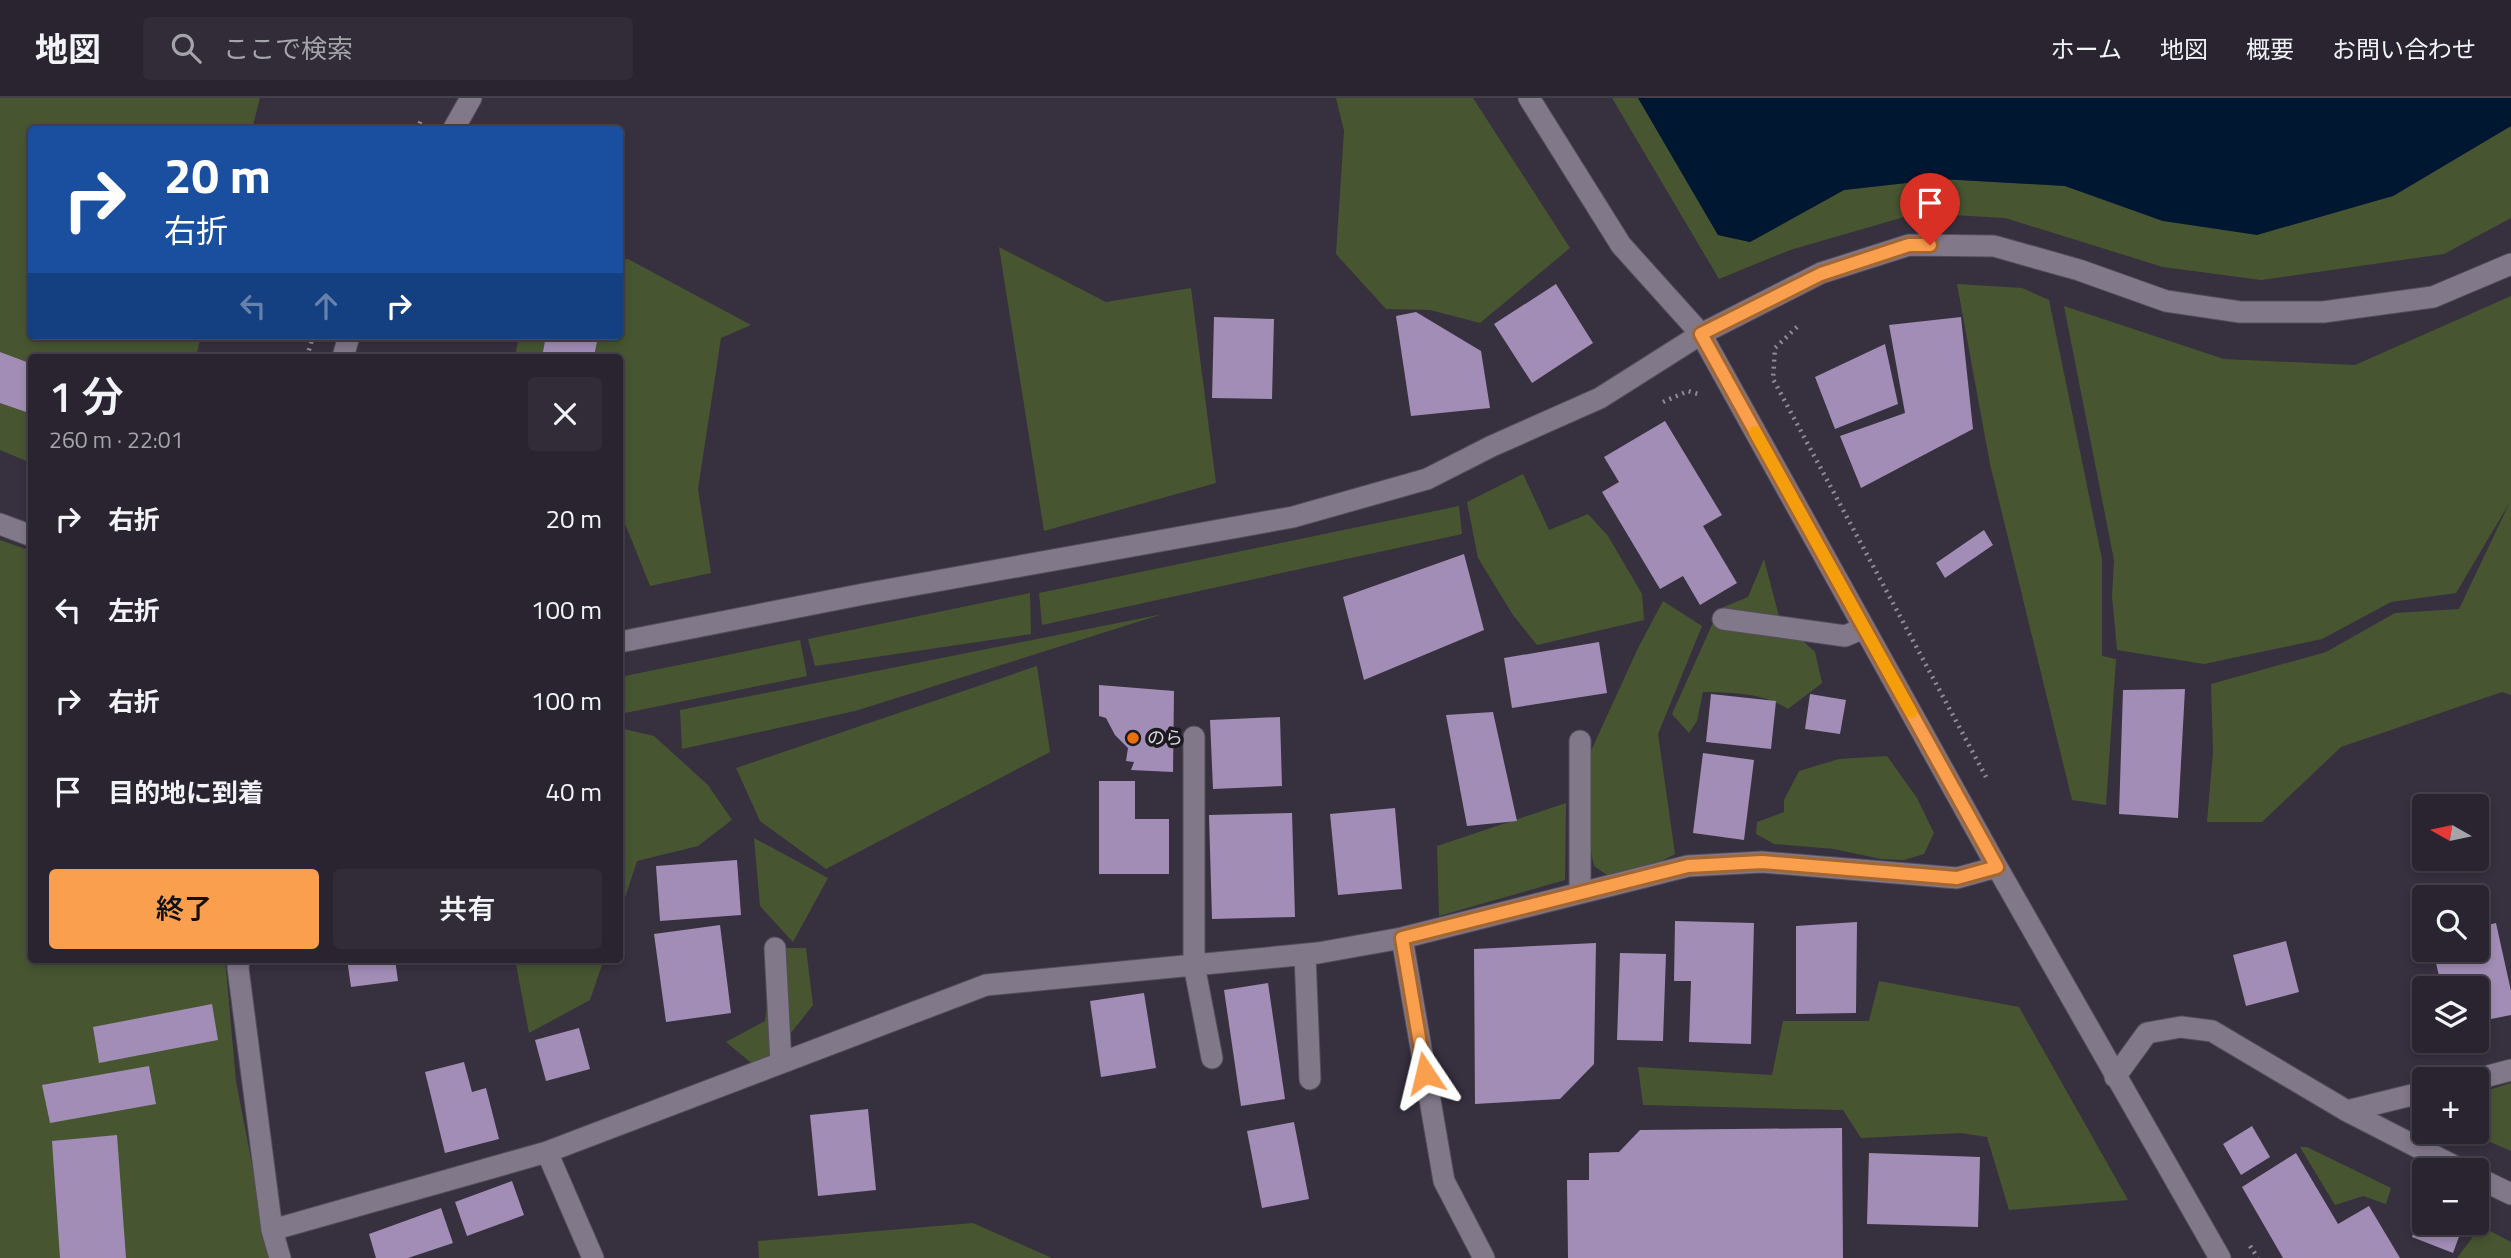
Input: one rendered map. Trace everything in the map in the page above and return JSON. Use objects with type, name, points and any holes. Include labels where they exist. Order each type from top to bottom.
[{"type":"street","points":[[455,126],[471,98]]},
{"type":"street","points":[[1529,98],[1621,245],[1701,334],[2115,1077],[2221,1258]]},
{"type":"street","points":[[623,641],[864,594],[1293,517],[1427,479],[1492,446],[1601,398],[1701,334],[1821,274],[1909,245],[1994,246],[2080,270],[2166,301],[2240,312],[2323,312],[2433,297],[2511,264]]},
{"type":"street","points":[[0,524],[28,534]]},
{"type":"street","points":[[1723,619],[1845,636],[1864,628]]},
{"type":"street","points":[[1194,737],[1194,965],[1212,1058]]},
{"type":"street","points":[[1580,741],[1580,893]]},
{"type":"street","points":[[272,1230],[547,1152],[986,985],[1305,955],[1402,938],[1688,866],[1762,862],[1957,878],[1997,867]]},
{"type":"street","points":[[1402,938],[1444,1181],[1483,1258]]},
{"type":"street","points":[[775,948],[781,1063]]},
{"type":"street","points":[[1305,955],[1310,1079]]},
{"type":"street","points":[[239,963],[272,1230],[280,1258]]},
{"type":"street","points":[[2115,1077],[2147,1033],[2181,1027],[2212,1031],[2347,1111],[2439,1158]]},
{"type":"street","points":[[2489,1076],[2511,1070]]},
{"type":"street","points":[[2347,1111],[2412,1095]]},
{"type":"street","points":[[547,1152],[593,1258]]},
{"type":"street","points":[[2489,1183],[2511,1194]]},
{"type":"path","points":[[1797,327],[1775,348],[1773,379],[1990,784]]},
{"type":"path","points":[[2244,1235],[2258,1258]]},
{"type":"green space","points":[[0,98],[260,98],[253,126],[28,126],[28,340],[200,340],[197,354],[28,354],[28,462],[0,450]]},
{"type":"green space","points":[[1336,98],[1473,98],[1570,248],[1480,323],[1430,310],[1386,309],[1336,254],[1344,131]]},
{"type":"green space","points":[[1612,98],[1638,98],[1718,235],[1750,242],[1844,190],[1942,179],[2065,186],[2163,221],[2393,196],[2511,126],[2511,218],[2444,254],[2261,280],[2163,267],[2005,218],[1918,213],[1790,250],[1719,279]]},
{"type":"green space","points":[[999,247],[1106,302],[1191,288],[1216,483],[1044,531]]},
{"type":"green space","points":[[628,259],[751,325],[721,338],[698,489],[711,573],[650,586],[623,518],[623,354],[516,354],[518,340],[623,340],[623,260]]},
{"type":"green space","points":[[1957,284],[2022,288],[2049,300],[2102,559],[2102,656],[2116,659],[2106,805],[2072,800],[1990,464]]},
{"type":"green space","points":[[2511,296],[2511,695],[2502,692],[2341,747],[2262,822],[2207,822],[2213,752],[2211,684],[2326,652],[2395,613],[2459,609],[2510,502],[2456,593],[2391,602],[2322,639],[2204,664],[2117,650],[2112,596],[2114,560],[2064,306],[2224,359],[2355,365]]},
{"type":"green space","points":[[1523,474],[1549,530],[1588,514],[1608,536],[1642,594],[1644,620],[1537,645],[1513,615],[1478,558],[1467,502]]},
{"type":"green space","points":[[1459,506],[1462,534],[1042,625],[1039,593]]},
{"type":"green space","points":[[0,540],[28,550],[28,963],[225,963],[236,1081],[270,1258],[0,1258]]},
{"type":"green space","points":[[1764,559],[1780,620],[1815,652],[1822,683],[1788,709],[1757,696],[1703,692],[1697,721],[1689,733],[1672,714],[1719,609],[1748,597]]},
{"type":"green space","points":[[1030,593],[1031,634],[815,666],[808,639]]},
{"type":"green space","points":[[1663,601],[1702,626],[1658,734],[1675,854],[1619,883],[1594,866],[1582,807],[1590,753],[1639,646]]},
{"type":"green space","points":[[1163,614],[855,711],[682,749],[680,710]]},
{"type":"green space","points":[[800,640],[807,676],[623,713],[623,676]]},
{"type":"green space","points":[[1037,666],[1050,752],[826,869],[760,821],[736,768]]},
{"type":"green space","points":[[623,729],[654,736],[708,785],[732,820],[698,846],[637,861],[623,904]]},
{"type":"green space","points":[[1887,756],[1917,798],[1934,833],[1924,854],[1904,860],[1881,859],[1834,849],[1774,844],[1756,834],[1757,822],[1784,812],[1784,800],[1799,771],[1839,759]]},
{"type":"green space","points":[[1566,803],[1565,880],[1439,916],[1437,846]]},
{"type":"green space","points":[[754,838],[828,878],[793,942],[760,906]]},
{"type":"green space","points":[[775,948],[806,948],[813,1005],[761,1071],[726,1042],[765,1021]]},
{"type":"green space","points":[[516,963],[603,963],[590,1000],[529,1033]]},
{"type":"green space","points":[[1879,981],[2019,1007],[2128,1200],[2009,1210],[1987,1137],[1961,1133],[1861,1138],[1843,1110],[1643,1105],[1638,1067],[1772,1075],[1783,1021],[1869,1021]]},
{"type":"green space","points":[[2511,1083],[2511,1151],[2489,1142],[2489,1090]]},
{"type":"green space","points":[[2300,1147],[2307,1147],[2391,1188],[2386,1204],[2363,1196],[2335,1205]]},
{"type":"green space","points":[[973,1223],[1052,1258],[759,1258],[758,1241]]},
{"type":"green space","points":[[2489,1230],[2511,1242],[2511,1258],[2457,1258],[2474,1235],[2489,1235]]},
{"type":"water","points":[[1638,98],[2511,98],[2511,126],[2393,196],[2257,235],[2163,221],[2065,186],[1942,179],[1844,190],[1750,242],[1718,235]]},
{"type":"building","points":[[1556,284],[1593,343],[1532,383],[1494,324]]},
{"type":"building","points":[[1416,312],[1481,351],[1490,408],[1411,416],[1396,316]]},
{"type":"building","points":[[1214,317],[1274,319],[1272,399],[1212,398]]},
{"type":"building","points":[[1961,317],[1973,429],[1861,488],[1840,436],[1905,413],[1889,325]]},
{"type":"building","points":[[545,340],[597,340],[595,354],[543,354]]},
{"type":"building","points":[[1885,344],[1898,404],[1835,429],[1815,377]]},
{"type":"building","points":[[0,352],[28,362],[28,413],[0,403]]},
{"type":"building","points":[[1665,421],[1722,515],[1703,526],[1737,583],[1700,605],[1683,576],[1660,589],[1602,492],[1619,482],[1604,457]]},
{"type":"building","points":[[1984,530],[1993,545],[1945,578],[1936,563]]},
{"type":"building","points":[[1464,554],[1484,630],[1364,680],[1343,597]]},
{"type":"building","points":[[1599,642],[1607,693],[1512,708],[1504,658]]},
{"type":"building","points":[[1099,685],[1174,691],[1173,772],[1131,770],[1134,762],[1126,761],[1128,748],[1115,735],[1106,718],[1099,716]]},
{"type":"building","points":[[2185,689],[2178,818],[2119,814],[2123,690]]},
{"type":"building","points":[[1711,694],[1776,701],[1771,749],[1706,742]]},
{"type":"building","points":[[1810,694],[1846,700],[1840,734],[1805,729]]},
{"type":"building","points":[[1493,712],[1517,821],[1467,826],[1446,715]]},
{"type":"building","points":[[1280,717],[1282,786],[1213,789],[1210,720]]},
{"type":"building","points":[[1703,753],[1754,760],[1744,840],[1693,833]]},
{"type":"building","points":[[1099,781],[1135,781],[1135,819],[1169,819],[1169,874],[1099,874]]},
{"type":"building","points":[[1395,808],[1402,889],[1338,895],[1330,814]]},
{"type":"building","points":[[1292,813],[1295,917],[1212,919],[1209,815]]},
{"type":"building","points":[[737,860],[741,915],[660,921],[656,866]]},
{"type":"building","points":[[1675,921],[1754,923],[1751,1044],[1689,1042],[1691,981],[1674,981]]},
{"type":"building","points":[[1857,922],[1856,1013],[1796,1014],[1796,926]]},
{"type":"building","points":[[2496,923],[2511,991],[2511,1015],[2489,1019],[2489,976],[2439,976],[2436,962],[2489,962],[2489,925]]},
{"type":"building","points":[[720,925],[731,1013],[666,1022],[654,934]]},
{"type":"building","points":[[2286,941],[2299,992],[2246,1006],[2233,955]]},
{"type":"building","points":[[1596,943],[1594,1064],[1560,1099],[1475,1104],[1474,949]]},
{"type":"building","points":[[1620,953],[1666,954],[1663,1041],[1617,1040]]},
{"type":"building","points":[[348,963],[396,963],[398,981],[351,987]]},
{"type":"building","points":[[1268,983],[1285,1099],[1241,1106],[1224,990]]},
{"type":"building","points":[[1144,993],[1156,1068],[1101,1077],[1090,1001]]},
{"type":"building","points":[[212,1004],[218,1040],[99,1063],[93,1027]]},
{"type":"building","points":[[579,1028],[590,1069],[546,1081],[535,1040]]},
{"type":"building","points":[[464,1062],[472,1092],[486,1088],[499,1139],[445,1153],[425,1072]]},
{"type":"building","points":[[149,1066],[156,1104],[50,1123],[42,1085]]},
{"type":"building","points":[[868,1109],[876,1190],[818,1196],[810,1115]]},
{"type":"building","points":[[1294,1122],[1309,1199],[1262,1208],[1247,1131]]},
{"type":"building","points":[[2252,1126],[2270,1157],[2241,1175],[2223,1144]]},
{"type":"building","points":[[1842,1128],[1843,1258],[1568,1258],[1567,1180],[1589,1180],[1589,1153],[1619,1152],[1640,1130]]},
{"type":"building","points":[[117,1135],[126,1258],[60,1258],[52,1141]]},
{"type":"building","points":[[1869,1153],[1980,1157],[1978,1227],[1867,1224]]},
{"type":"building","points":[[2296,1153],[2338,1224],[2369,1206],[2400,1258],[2283,1258],[2242,1187]]},
{"type":"building","points":[[512,1181],[524,1215],[467,1236],[455,1202]]},
{"type":"building","points":[[441,1208],[453,1243],[408,1258],[376,1258],[369,1234]]},
{"type":"building","points":[[2413,1235],[2460,1235],[2453,1253],[2412,1237]]},
{"type":"slow traffic","points":[[1755,432],[1911,712]]},
{"type":"place","name":"のら","points":[[1133,738]]},
{"type":"route","points":[[1425,1073],[1402,938],[1688,866],[1762,862],[1957,878],[1997,867],[1701,334],[1821,274],[1909,245],[1930,245]]}]
